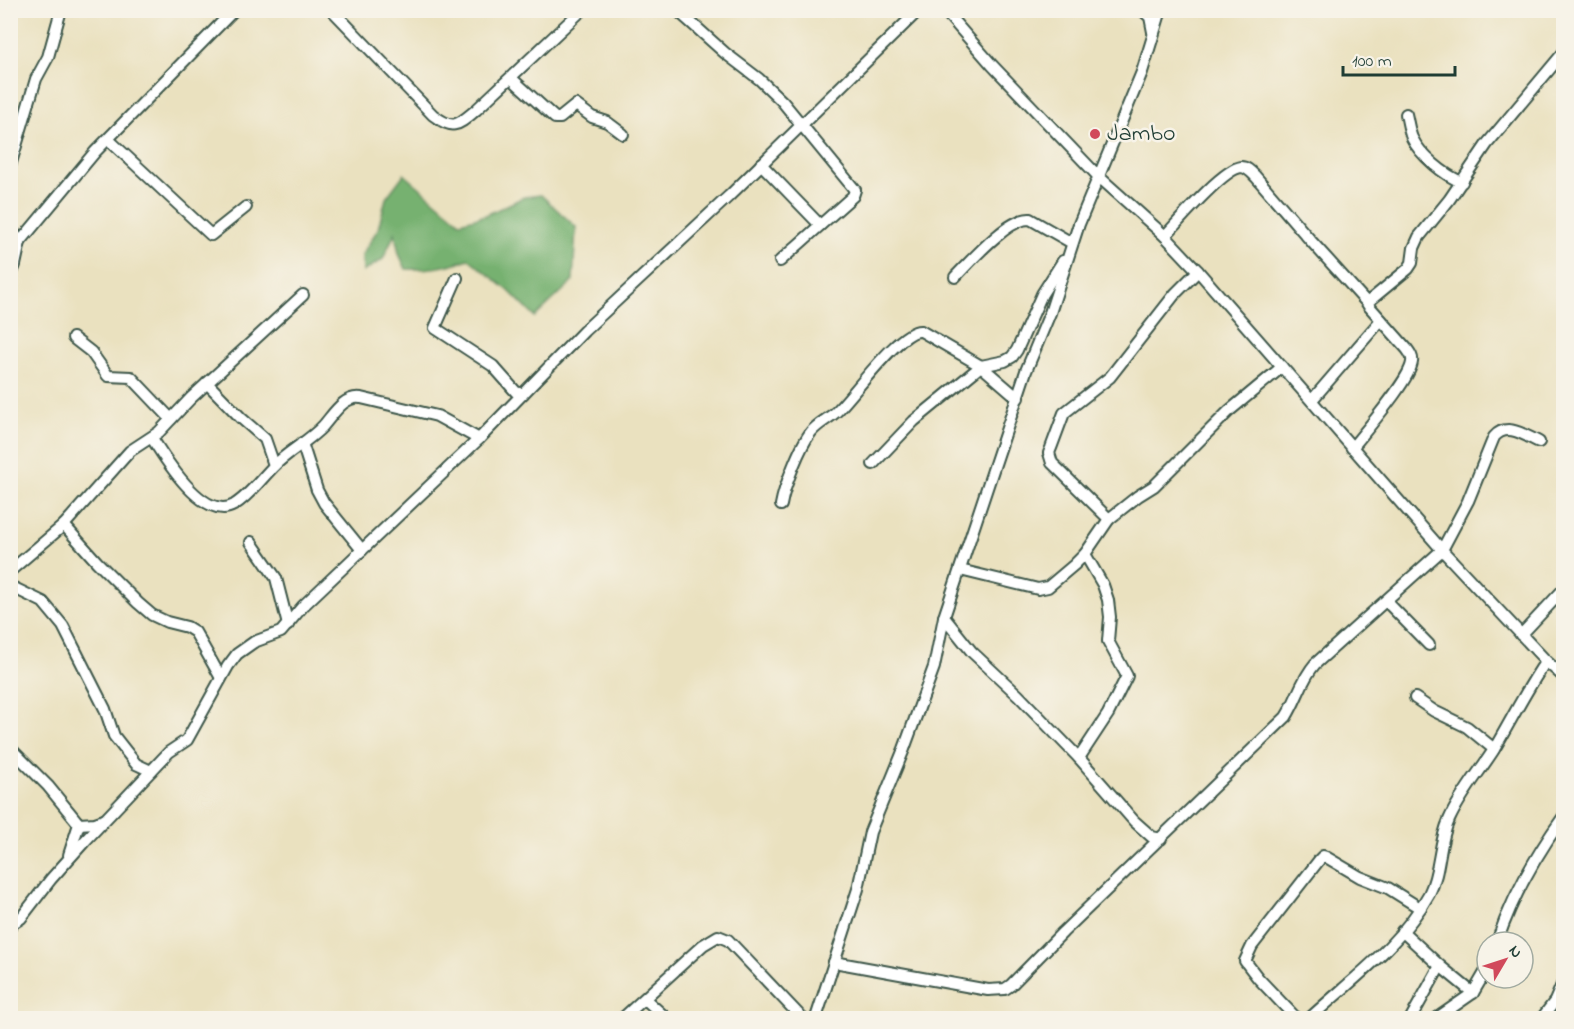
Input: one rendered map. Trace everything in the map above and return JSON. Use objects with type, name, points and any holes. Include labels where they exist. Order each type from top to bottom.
[{"type":"street","points":[[10,166],[36,79],[48,57],[61,10]]},
{"type":"street","points":[[16,247],[95,152],[234,10]]},
{"type":"street","points":[[332,10],[433,115],[443,123],[452,126],[460,123],[511,78],[582,10]]},
{"type":"street","points":[[677,10],[782,101],[855,190],[854,196],[780,261]]},
{"type":"street","points":[[10,925],[21,918],[105,819],[169,752],[184,743],[190,736],[228,666],[244,648],[278,634],[288,626],[303,606],[479,439],[584,331],[652,270],[918,10]]},
{"type":"street","points":[[944,10],[992,65],[1098,176],[1165,236],[1198,271],[1442,550],[1563,677]]},
{"type":"street","points":[[1142,10],[1150,17],[1154,36]]},
{"type":"street","points":[[816,1018],[858,889],[870,832],[934,667],[944,616],[1026,371],[1050,313],[1072,243],[1142,72],[1161,10]]},
{"type":"street","points":[[1368,304],[1408,269],[1412,263],[1414,248],[1419,237],[1462,183],[1487,144],[1563,52]]},
{"type":"street","points":[[511,78],[555,118],[560,118],[576,105],[592,117],[607,122],[623,134]]},
{"type":"street","points":[[1406,114],[1412,137],[1421,150],[1444,173],[1462,183]]},
{"type":"street","points":[[109,140],[211,235],[246,207]]},
{"type":"street","points":[[761,164],[820,225]]},
{"type":"street","points":[[1165,236],[1198,199],[1237,168],[1248,169],[1256,177],[1412,357],[1412,362],[1401,384],[1352,448]]},
{"type":"street","points":[[955,277],[1005,230],[1026,219],[1072,243]]},
{"type":"street","points":[[10,227],[16,247],[10,277]]},
{"type":"street","points":[[873,464],[914,421],[981,366],[1005,361],[1012,357],[1042,294],[1067,256]]},
{"type":"street","points":[[1109,519],[1052,464],[1050,448],[1064,413],[1110,377],[1175,294],[1198,271]]},
{"type":"street","points":[[457,278],[435,328],[493,366],[514,390],[523,394]]},
{"type":"street","points":[[10,571],[64,525],[130,451],[152,438],[207,383],[303,295]]},
{"type":"street","points":[[1312,400],[1382,320]]},
{"type":"street","points":[[781,505],[783,494],[811,432],[835,413],[903,337],[913,331],[921,331],[981,366],[1018,398]]},
{"type":"street","points":[[73,338],[91,352],[108,376],[131,377],[171,419]]},
{"type":"street","points":[[960,570],[1016,584],[1043,588],[1058,580],[1085,554],[1109,519],[1154,486],[1229,411],[1282,367]]},
{"type":"street","points":[[207,383],[265,439],[274,465]]},
{"type":"street","points":[[152,438],[168,462],[197,497],[211,507],[219,508],[229,507],[237,502],[274,465],[312,437],[342,404],[357,397],[431,414],[479,439]]},
{"type":"street","points":[[834,962],[988,990],[1005,989],[1019,978],[1063,932],[1286,717],[1314,664],[1442,550],[1468,501],[1498,432],[1505,429],[1512,430],[1539,442]]},
{"type":"street","points":[[302,443],[317,490],[324,503],[362,550]]},
{"type":"street","points":[[64,525],[121,587],[152,615],[195,632],[221,678]]},
{"type":"street","points":[[251,542],[276,578],[288,626]]},
{"type":"street","points":[[1079,758],[1108,714],[1127,676],[1108,641],[1110,617],[1103,585],[1085,554]]},
{"type":"street","points":[[10,586],[43,602],[63,626],[105,709],[114,736],[136,764],[151,771]]},
{"type":"street","points":[[1521,635],[1563,589]]},
{"type":"street","points":[[1386,601],[1429,645]]},
{"type":"street","points":[[944,616],[972,652],[1018,695],[1079,758],[1146,832],[1161,839]]},
{"type":"street","points":[[1310,1018],[1376,959],[1420,908],[1437,874],[1443,834],[1449,818],[1494,749],[1527,688],[1546,661]]},
{"type":"street","points":[[1415,698],[1434,711],[1467,727],[1494,749]]},
{"type":"street","points":[[10,748],[48,786],[79,824]]},
{"type":"street","points":[[1501,930],[1522,881],[1563,816]]},
{"type":"street","points":[[79,824],[95,823],[105,819]]},
{"type":"street","points":[[67,862],[79,824]]},
{"type":"street","points":[[1296,1018],[1245,961],[1252,946],[1323,856],[1360,877],[1388,888],[1420,908]]},
{"type":"street","points":[[1402,931],[1473,993]]},
{"type":"street","points":[[623,1018],[703,945],[712,938],[722,936],[802,1018]]},
{"type":"street","points":[[1411,1018],[1440,966]]},
{"type":"street","points":[[1542,1018],[1555,1001],[1563,980]]},
{"type":"street","points":[[1437,1018],[1475,990]]},
{"type":"street","points":[[645,999],[666,1018]]},
{"type":"green space","points":[[404,174],[460,222],[486,215],[524,197],[541,195],[576,227],[573,281],[535,317],[509,291],[469,259],[438,267],[406,269],[399,254],[395,233],[383,259],[363,272],[362,255],[378,229],[386,198]]},
{"type":"place","name":"Jambo","points":[[1095,134]]}]
